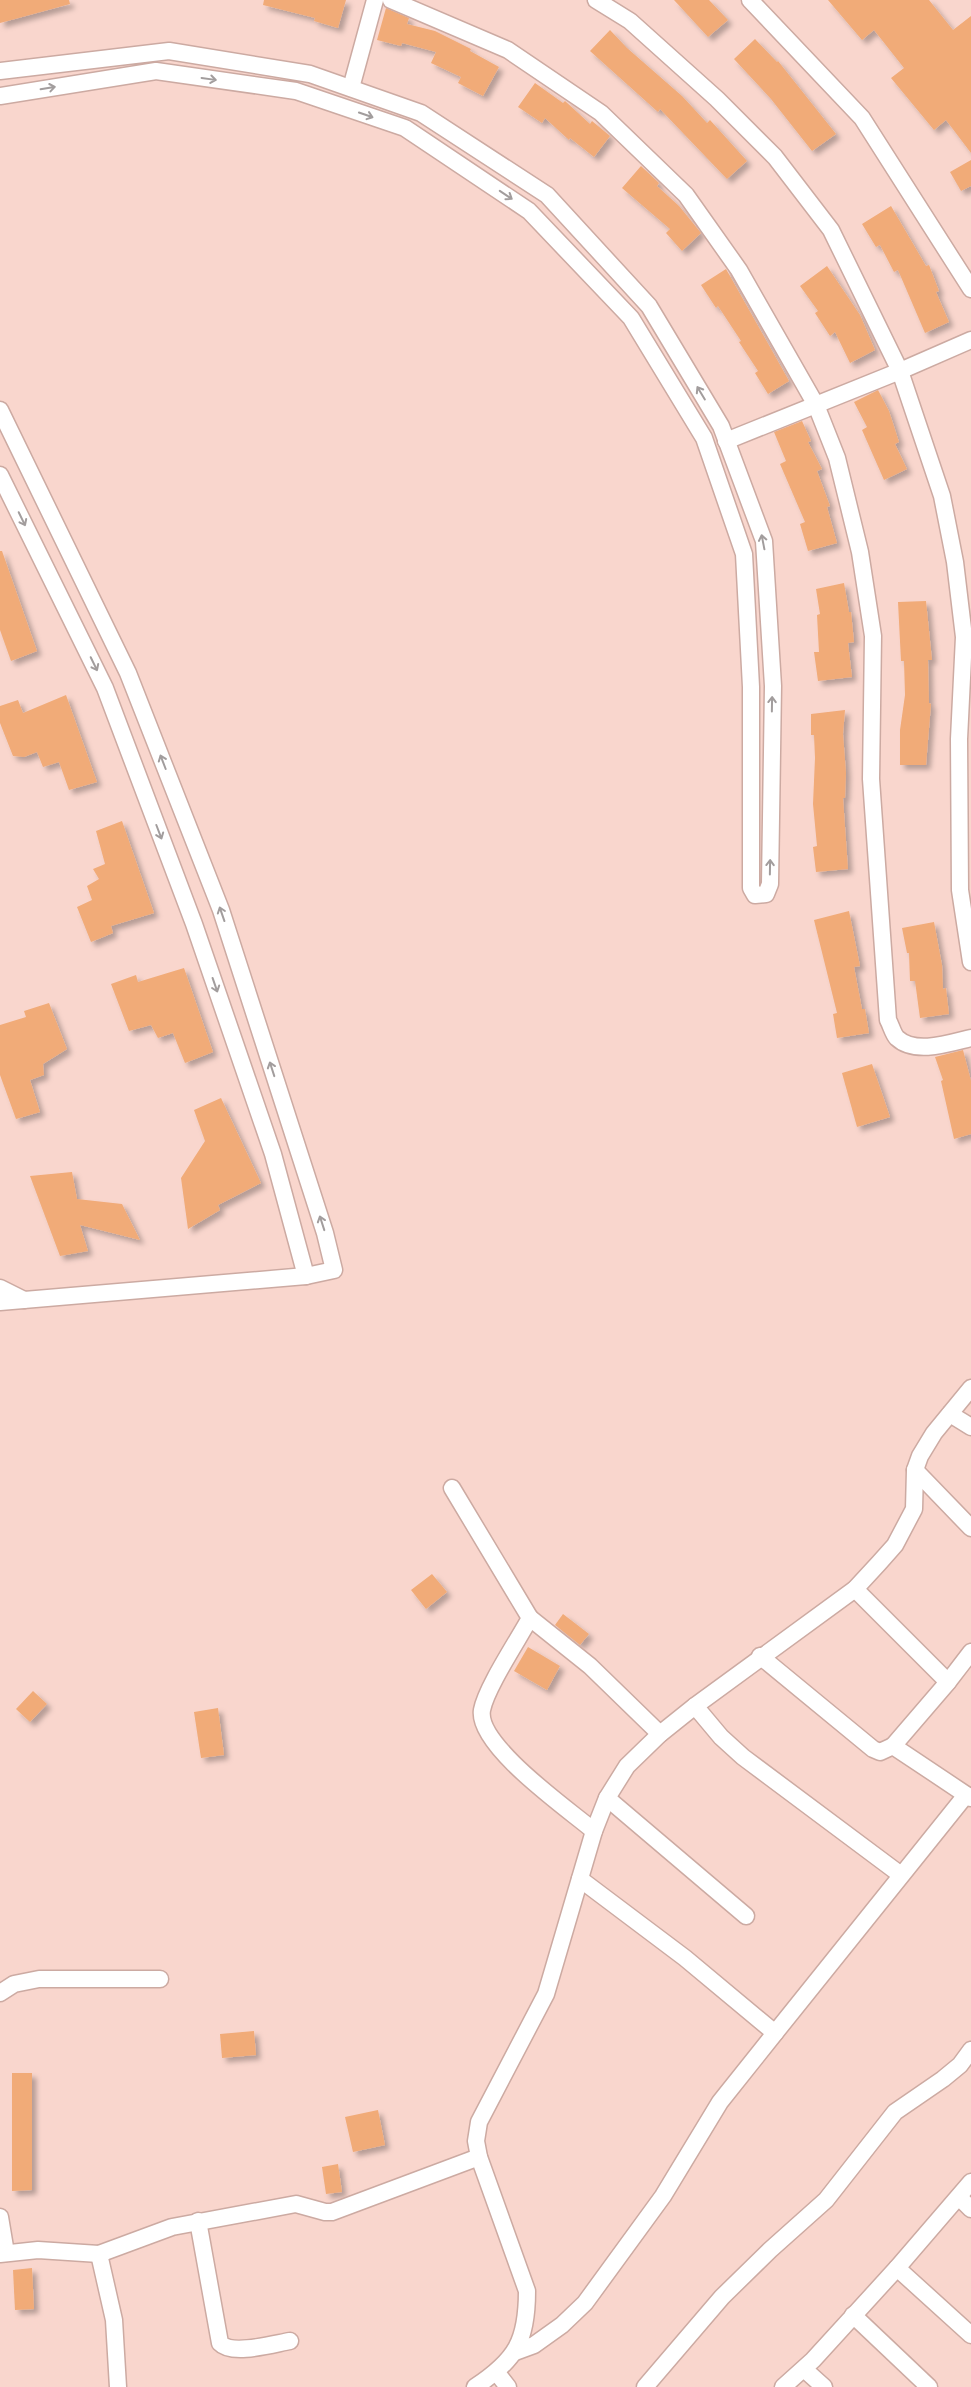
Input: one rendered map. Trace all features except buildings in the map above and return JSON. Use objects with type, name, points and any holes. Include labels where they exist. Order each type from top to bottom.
[{"type":"street","points":[[351,88],[375,0]]},
{"type":"street","points":[[391,0],[508,50],[602,113],[686,194],[739,270],[816,405],[837,458],[860,552],[874,636],[871,779],[888,1020],[896,1037],[908,1045],[921,1047],[971,1038]]},
{"type":"street","points":[[596,0],[630,21],[717,99],[775,157],[831,230],[900,371],[942,496],[956,572],[964,637],[959,739],[960,890],[971,962]]},
{"type":"street","points":[[760,4],[862,118],[971,288]]},
{"type":"street","points":[[0,71],[168,51],[310,74],[421,113],[547,195],[649,306],[721,426],[764,541],[773,686],[769,891],[761,896],[756,895],[751,888],[751,687],[744,554],[704,438],[631,318],[529,211],[405,128],[296,91],[156,71],[0,96]]},
{"type":"street","points":[[726,441],[900,371],[971,340]]},
{"type":"street","points":[[0,410],[128,673],[221,910],[325,1233],[334,1270],[306,1276],[0,1302]]},
{"type":"street","points":[[0,475],[109,697],[194,924],[267,1136],[306,1276]]},
{"type":"street","points":[[0,1288],[24,1300]]},
{"type":"street","points":[[475,2387],[497,2373],[515,2352],[524,2332],[527,2291],[480,2157],[476,2141],[479,2122],[546,1994],[594,1831],[607,1798],[627,1766],[660,1734],[760,1656],[854,1589],[895,1545],[908,1524],[914,1509],[915,1470],[920,1456],[971,1388]]},
{"type":"street","points":[[950,1414],[971,1427]]},
{"type":"street","points":[[915,1470],[971,1528]]},
{"type":"street","points":[[452,1488],[530,1618],[590,1666],[660,1734]]},
{"type":"street","points":[[854,1589],[948,1682]]},
{"type":"street","points":[[530,1618],[490,1691],[482,1712],[488,1734],[502,1753],[594,1831]]},
{"type":"street","points":[[760,1656],[873,1749],[880,1752],[893,1746],[971,1652]]},
{"type":"street","points":[[695,1706],[721,1737],[743,1757],[901,1876]]},
{"type":"street","points":[[515,2352],[534,2345],[562,2325],[585,2304],[663,2196],[720,2102],[901,1876],[969,1796],[893,1746]]},
{"type":"street","points":[[607,1798],[746,1916]]},
{"type":"street","points":[[580,1879],[685,1958],[775,2032]]},
{"type":"street","points":[[0,1993],[14,1984],[39,1979],[160,1980]]},
{"type":"street","points":[[645,2387],[722,2297],[770,2250],[826,2200],[895,2112],[943,2079],[960,2065],[971,2050]]},
{"type":"street","points":[[0,2216],[3,2253],[38,2250],[99,2254],[128,2245],[153,2233],[198,2221],[296,2204],[332,2212],[480,2157]]},
{"type":"street","points":[[783,2387],[804,2369],[897,2268],[971,2182]]},
{"type":"street","points":[[959,2197],[971,2209]]},
{"type":"street","points":[[198,2221],[220,2343],[229,2350],[235,2350],[290,2341]]},
{"type":"street","points":[[99,2254],[114,2320],[118,2387]]},
{"type":"street","points":[[897,2268],[971,2335]]},
{"type":"street","points":[[852,2315],[929,2387]]},
{"type":"street","points":[[804,2369],[824,2387]]},
{"type":"street","points":[[497,2373],[508,2387]]}]
